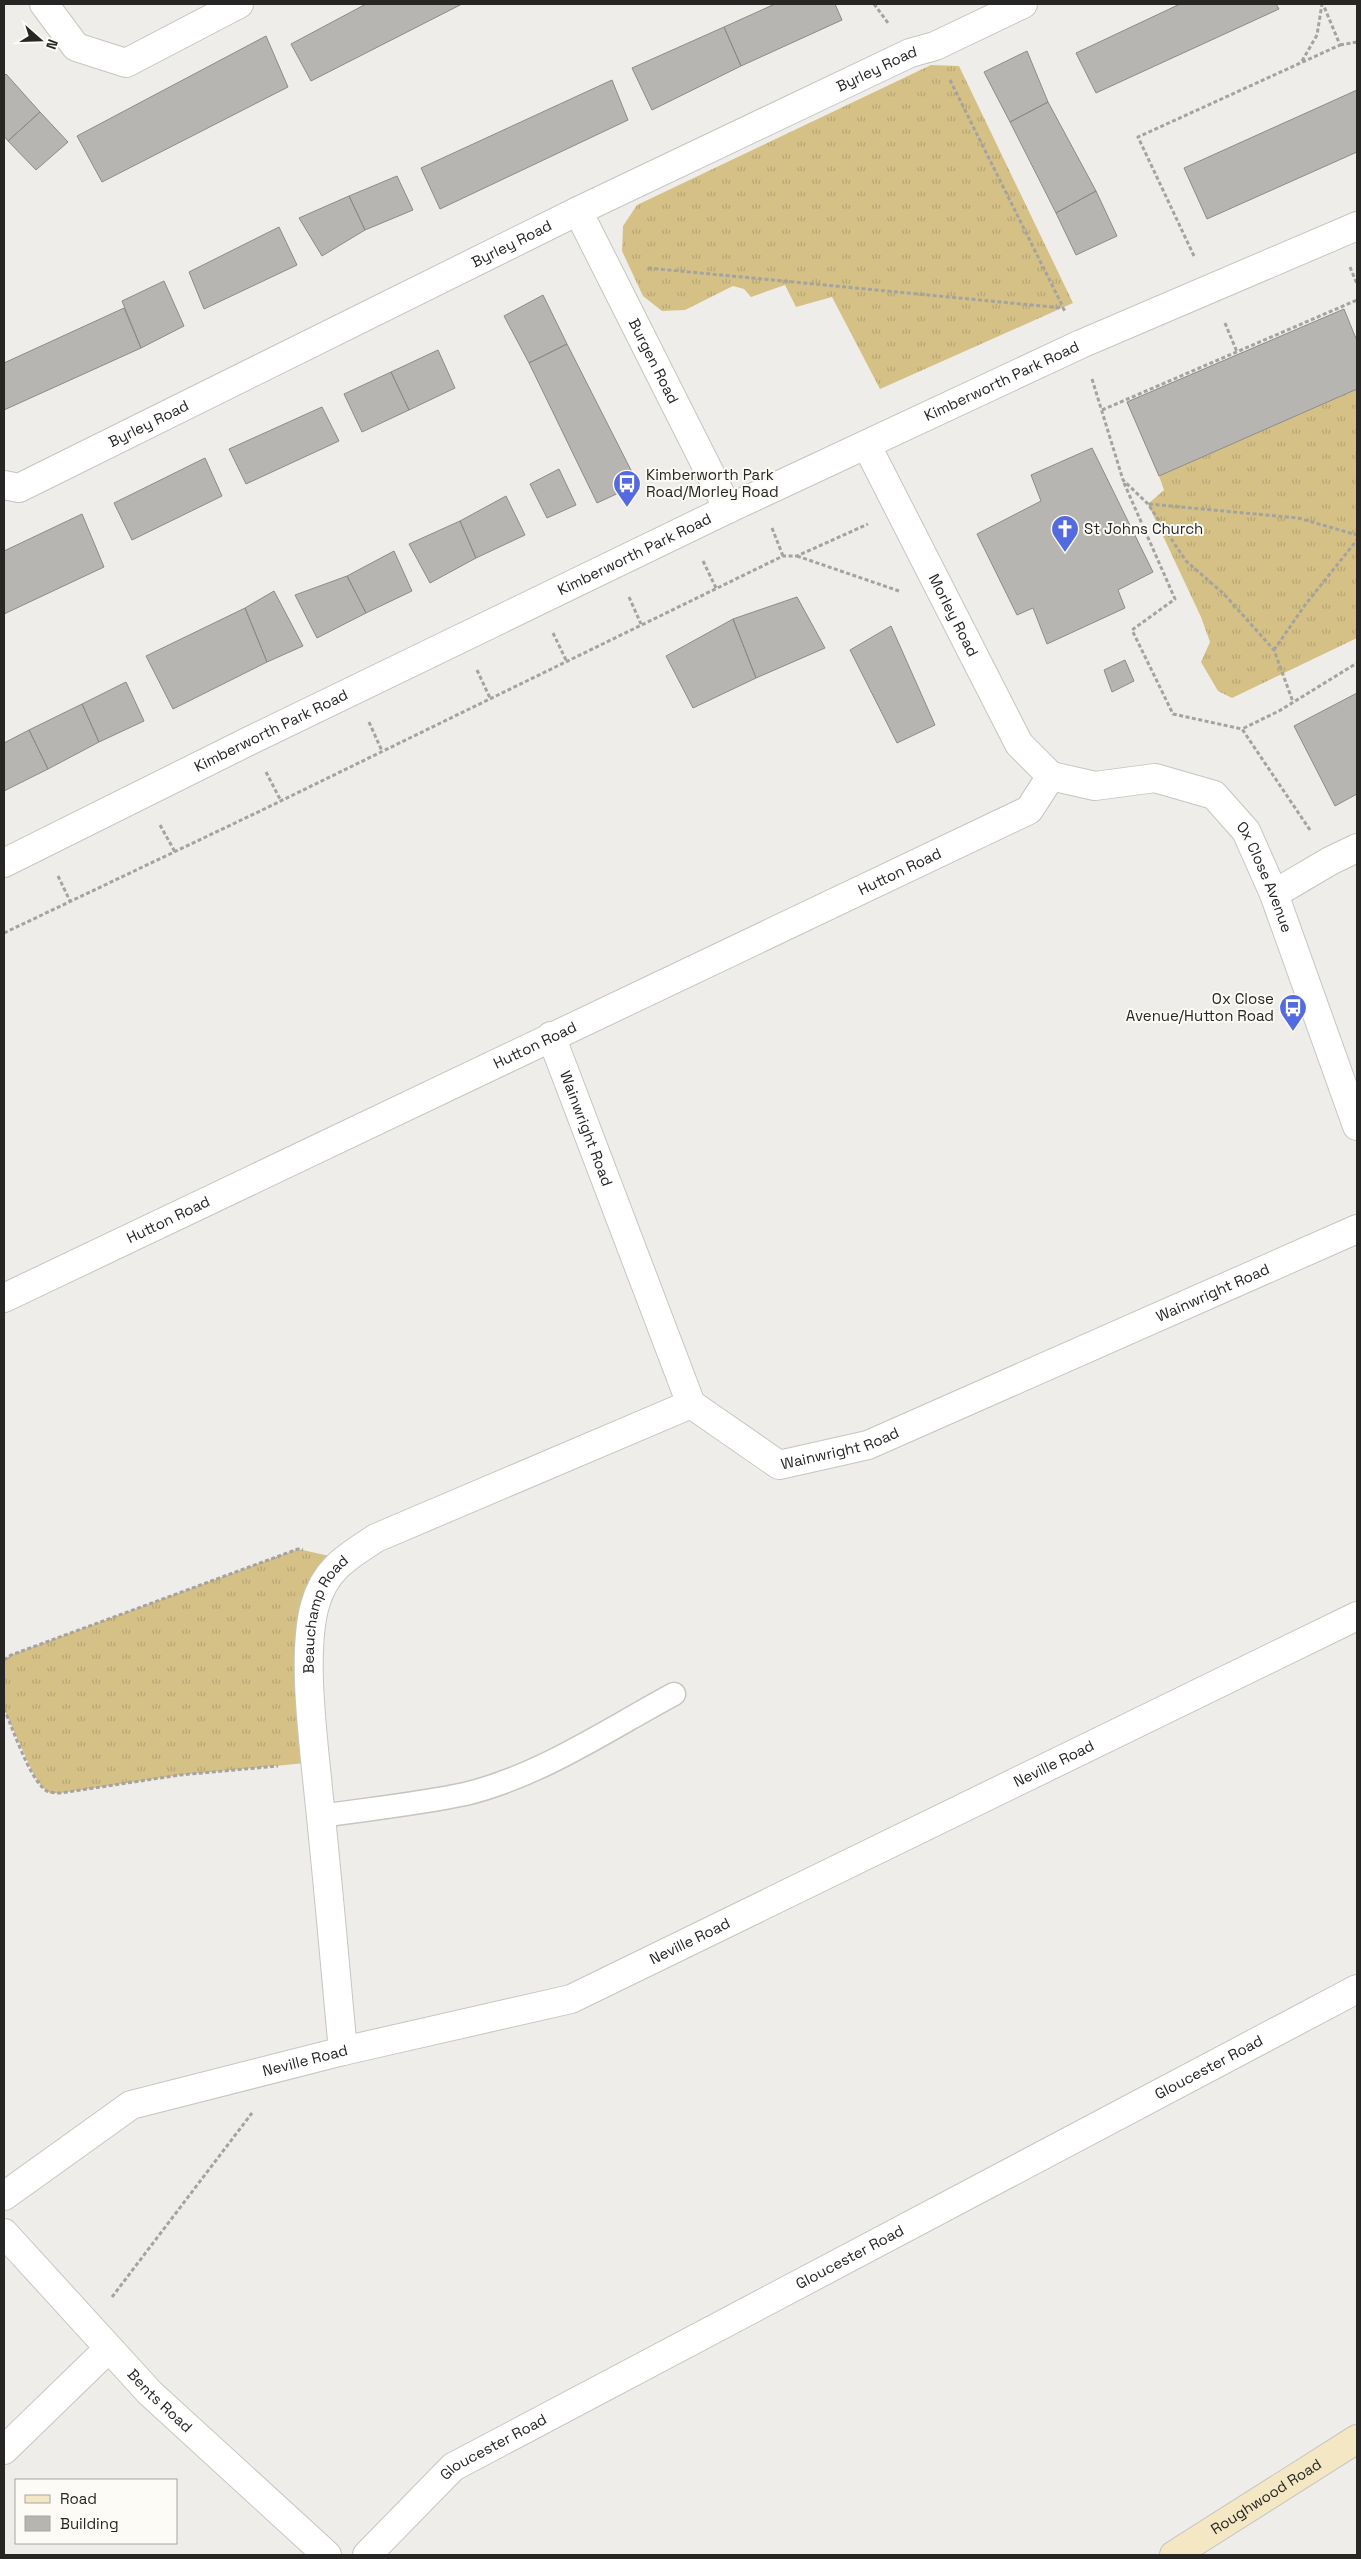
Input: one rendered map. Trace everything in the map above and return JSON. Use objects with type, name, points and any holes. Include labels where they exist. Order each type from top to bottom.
[{"type":"street","points":[[44,4],[76,47],[126,63],[239,4]]},
{"type":"street","name":"Byrley Road","points":[[4,485],[19,488],[578,211],[910,53],[935,46],[1023,4]]},
{"type":"street","name":"Burgen Road","points":[[578,211],[728,509]]},
{"type":"street","name":"Kimberworth Park Road","points":[[4,863],[249,741],[728,509],[1081,344],[1357,226]]},
{"type":"street","name":"Morley Road","points":[[866,446],[1019,744],[1051,776]]},
{"type":"street","name":"Ox Close Avenue","points":[[1051,776],[1095,786],[1155,778],[1214,795],[1246,831],[1274,894],[1357,1126]]},
{"type":"street","name":"Hutton Road","points":[[4,1298],[1028,810],[1051,776]]},
{"type":"street","points":[[1274,894],[1330,860],[1357,848]]},
{"type":"street","name":"Wainwright Road","points":[[551,1036],[691,1404],[779,1465],[868,1444],[1357,1229]]},
{"type":"street","name":"Beauchamp Road","points":[[343,2051],[316,1762],[310,1665],[311,1623],[315,1604],[330,1572],[343,1559],[376,1538],[691,1404]]},
{"type":"street","name":"Neville Road","points":[[4,2196],[131,2105],[343,2051],[571,1999],[1357,1616]]},
{"type":"street","name":"Gloucester Road","points":[[367,2555],[453,2467],[1357,1990]]},
{"type":"street","name":"Bents Road","points":[[4,2233],[150,2393],[327,2555]]},
{"type":"street","points":[[4,2450],[108,2349]]},
{"type":"street","name":"Roughwood Road","points":[[1174,2555],[1357,2439]]},
{"type":"lane","points":[[321,1816],[465,1793],[510,1779],[577,1749],[674,1694]]},
{"type":"path","points":[[1323,4],[1340,45]]},
{"type":"path","points":[[1302,61],[1317,35],[1323,4]]},
{"type":"path","points":[[1209,288],[1138,137],[1302,61],[1340,45],[1357,42]]},
{"type":"path","points":[[935,46],[1081,344],[1123,480],[1176,599],[1132,630],[1173,714],[1242,728],[1292,702],[1357,663]]},
{"type":"path","points":[[605,266],[1063,308]]},
{"type":"path","points":[[1102,410],[1357,300]]},
{"type":"path","points":[[1123,480],[1148,504],[1186,561],[1224,594],[1274,650],[1292,702]]},
{"type":"path","points":[[1148,504],[1298,518],[1357,535]]},
{"type":"path","points":[[796,556],[898,509]]},
{"type":"path","points":[[1274,650],[1305,606],[1357,540]]},
{"type":"path","points":[[4,933],[256,813],[783,556],[796,556],[949,608]]},
{"type":"path","points":[[1242,728],[1330,860]]},
{"type":"path","points":[[4,1660],[11,1655],[298,1549],[343,1559]]},
{"type":"path","points":[[4,1709],[33,1773],[42,1787],[50,1793],[61,1794],[180,1775],[316,1762]]},
{"type":"path","points":[[89,2328],[254,2111]]},
{"type":"green space","points":[[931,65],[959,66],[1073,303],[880,389],[832,297],[796,307],[785,285],[751,297],[744,289],[733,286],[685,310],[662,311],[643,296],[622,251],[623,226],[637,205]]},
{"type":"green space","points":[[1357,389],[1357,638],[1232,698],[1218,691],[1201,662],[1210,642],[1201,617],[1148,504],[1164,490],[1159,476]]},
{"type":"green space","points":[[298,1549],[343,1559],[315,1604],[316,1762],[180,1775],[61,1793],[50,1793],[42,1787],[33,1773],[4,1709],[4,1660],[11,1655]]},
{"type":"building","points":[[366,4],[462,4],[311,81],[291,44]]},
{"type":"building","points":[[775,4],[835,4],[842,20],[741,66],[724,27]]},
{"type":"building","points":[[1180,4],[1276,4],[1279,9],[1096,93],[1076,53]]},
{"type":"building","points":[[724,27],[741,66],[652,110],[632,68]]},
{"type":"building","points":[[266,36],[288,87],[102,182],[77,136]]},
{"type":"building","points":[[1027,51],[1048,102],[1010,122],[984,72]]},
{"type":"building","points":[[6,74],[40,112],[8,141],[4,136],[4,76]]},
{"type":"building","points":[[612,80],[628,120],[440,209],[421,168]]},
{"type":"building","points":[[1357,90],[1357,152],[1207,219],[1184,168]]},
{"type":"building","points":[[1048,102],[1096,191],[1056,213],[1010,122]]},
{"type":"building","points":[[40,112],[68,142],[36,170],[8,141]]},
{"type":"building","points":[[397,176],[413,210],[365,230],[349,196]]},
{"type":"building","points":[[1096,191],[1117,236],[1076,255],[1056,213]]},
{"type":"building","points":[[349,196],[365,230],[322,256],[299,218]]},
{"type":"building","points":[[279,227],[297,265],[204,309],[189,272]]},
{"type":"building","points":[[164,281],[184,326],[141,348],[122,301]]},
{"type":"building","points":[[543,295],[567,344],[529,363],[504,316]]},
{"type":"building","points":[[124,308],[141,348],[4,410],[4,363]]},
{"type":"building","points":[[1344,309],[1357,341],[1357,389],[1159,476],[1127,402]]},
{"type":"building","points":[[567,344],[638,484],[597,503],[529,363]]},
{"type":"building","points":[[438,350],[455,388],[409,410],[391,372]]},
{"type":"building","points":[[391,372],[409,410],[362,432],[344,394]]},
{"type":"building","points":[[322,407],[339,441],[246,484],[229,449]]},
{"type":"building","name":"St Johns Church","points":[[1092,448],[1153,572],[1118,590],[1125,608],[1047,644],[1033,608],[1017,615],[977,534],[1041,501],[1031,475]]},
{"type":"building","points":[[205,458],[222,496],[132,540],[114,503]]},
{"type":"building","points":[[559,469],[576,505],[547,518],[530,484]]},
{"type":"building","points":[[506,496],[525,535],[476,558],[460,521]]},
{"type":"building","points":[[82,514],[104,567],[4,614],[4,551]]},
{"type":"building","points":[[460,521],[476,558],[430,583],[409,544]]},
{"type":"building","points":[[394,551],[412,591],[366,613],[347,576]]},
{"type":"building","points":[[347,576],[366,613],[317,638],[295,595]]},
{"type":"building","points":[[274,591],[303,646],[267,662],[245,608]]},
{"type":"building","points":[[797,597],[825,648],[756,678],[733,619]]},
{"type":"building","points":[[245,608],[267,662],[173,709],[146,656]]},
{"type":"building","points":[[733,619],[756,678],[693,708],[666,656]]},
{"type":"building","points":[[891,626],[935,725],[897,743],[850,650]]},
{"type":"building","points":[[1125,660],[1134,681],[1112,692],[1104,670]]},
{"type":"building","points":[[126,682],[144,721],[99,742],[82,704]]},
{"type":"building","points":[[1357,693],[1357,794],[1335,806],[1294,726]]},
{"type":"building","points":[[82,704],[99,742],[48,769],[29,730]]},
{"type":"building","points":[[29,730],[48,769],[4,791],[4,743]]},
{"type":"place","name":"Kimberworth Park Road/Morley Road","points":[[627,508]]},
{"type":"place","name":"St Johns Church","points":[[1065,553]]},
{"type":"place","name":"Ox Close Avenue/Hutton Road","points":[[1293,1032]]}]
